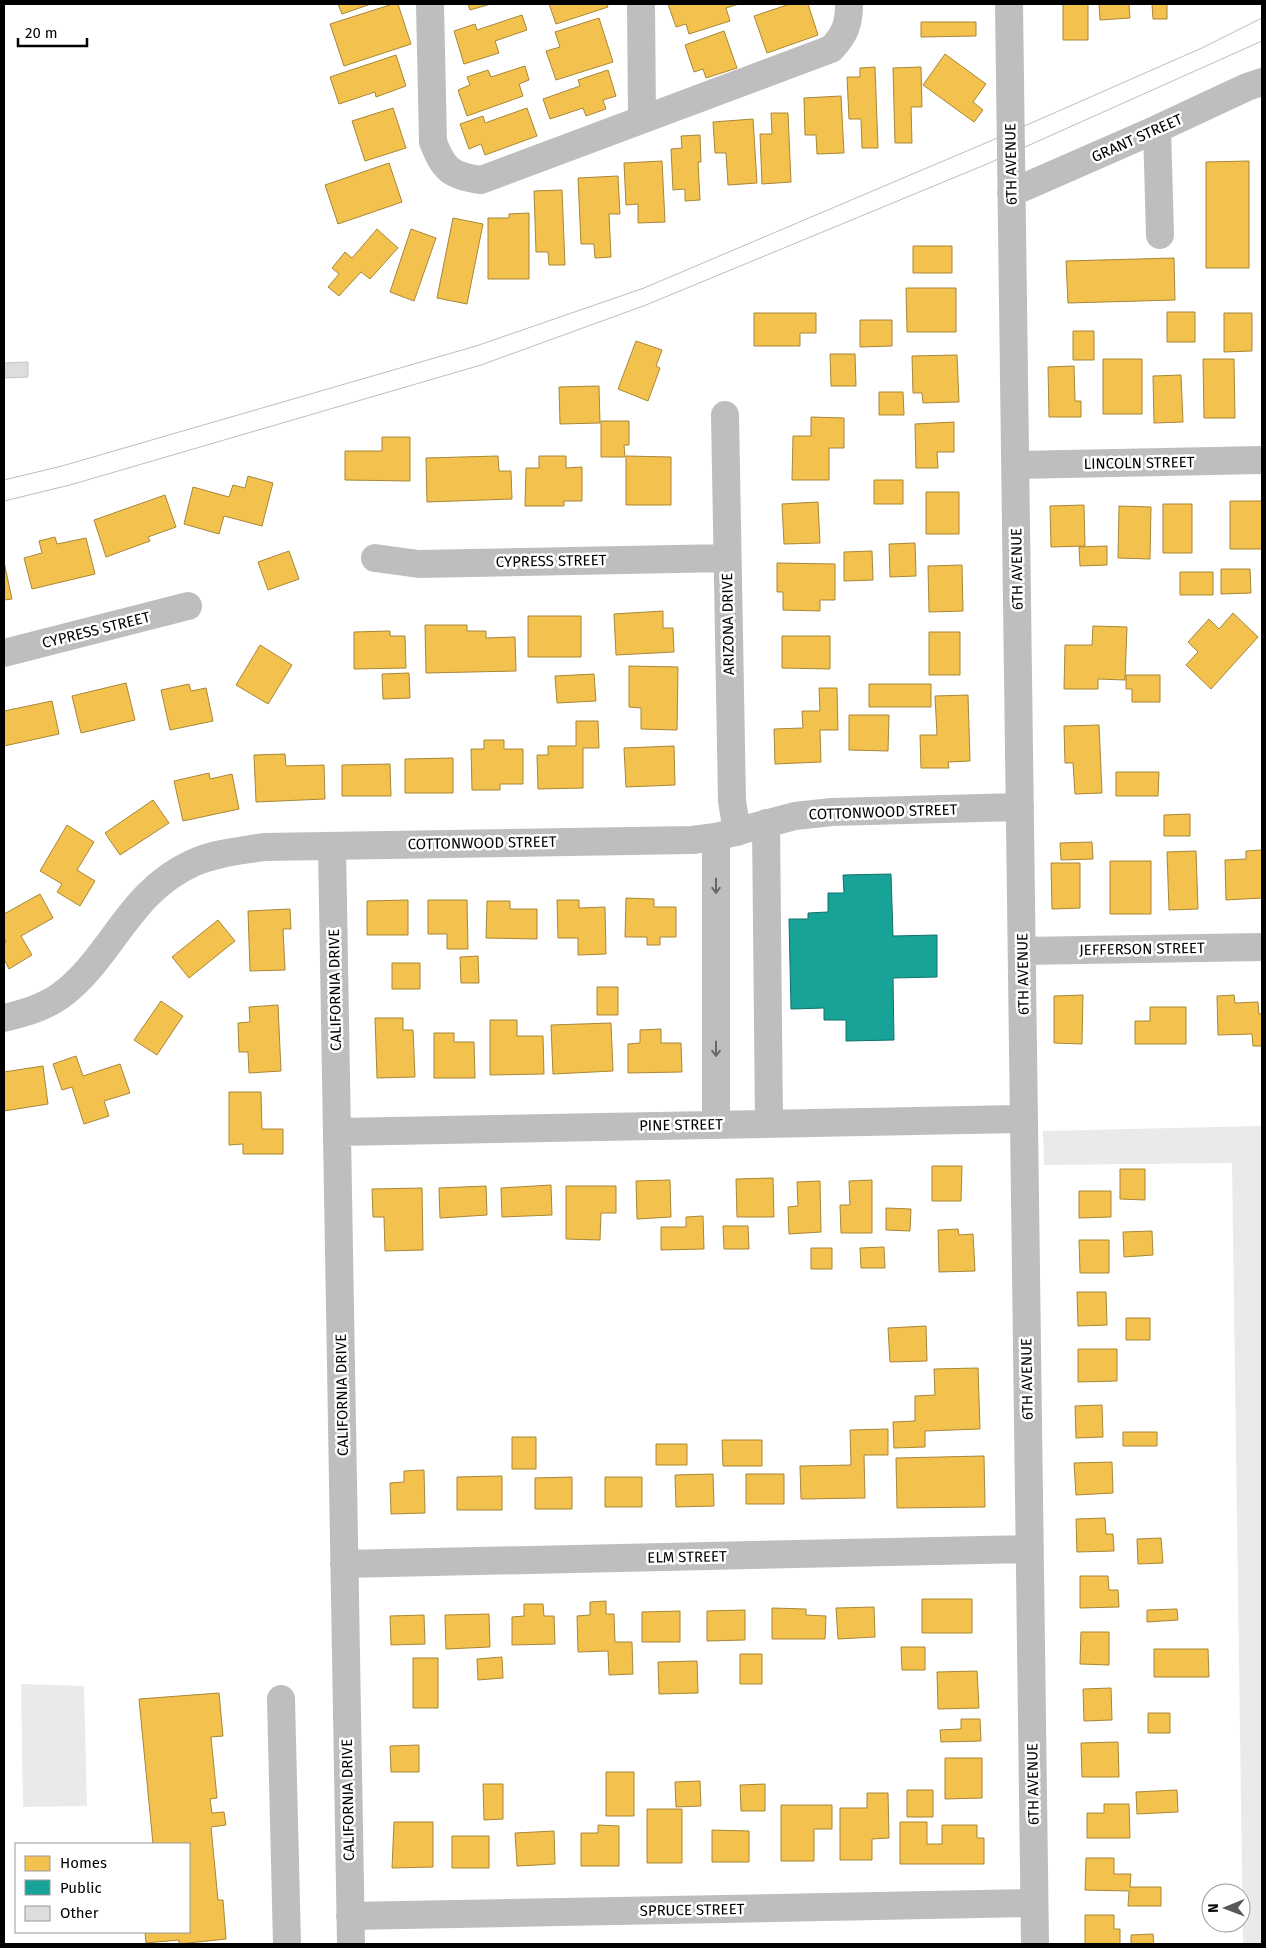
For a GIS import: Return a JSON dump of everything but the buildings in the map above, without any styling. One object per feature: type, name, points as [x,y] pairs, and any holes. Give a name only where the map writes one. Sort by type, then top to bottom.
[{"type":"street","points":[[430,4],[433,142],[447,170],[460,177],[481,180],[831,49],[845,34],[849,21],[849,4]]},
{"type":"street","points":[[640,4],[642,119]]},
{"type":"street","name":"6TH AVENUE","points":[[1010,4],[1035,1944]]},
{"type":"street","name":"GRANT STREET","points":[[1011,193],[1262,82]]},
{"type":"street","points":[[1157,129],[1160,235]]},
{"type":"street","name":"ARIZONA DRIVE","points":[[716,1125],[726,835],[732,800],[725,415]]},
{"type":"street","name":"LINCOLN STREET","points":[[1016,465],[1262,460]]},
{"type":"street","name":"CYPRESS STREET","points":[[375,558],[419,564],[727,558]]},
{"type":"street","name":"CYPRESS STREET","points":[[4,653],[188,606]]},
{"type":"street","name":"COTTONWOOD STREET","points":[[4,1018],[31,1012],[60,996],[84,974],[132,909],[156,887],[193,863],[228,852],[264,847],[726,835],[795,816],[832,812],[1020,807]]},
{"type":"street","points":[[766,823],[769,1124]]},
{"type":"street","name":"CALIFORNIA DRIVE","points":[[332,846],[351,1944]]},
{"type":"street","name":"JEFFERSON STREET","points":[[1022,952],[1262,947]]},
{"type":"street","name":"PINE STREET","points":[[338,1132],[1024,1119]]},
{"type":"street","name":"ELM STREET","points":[[344,1564],[1030,1549]]},
{"type":"street","points":[[281,1699],[287,1944]]},
{"type":"street","name":"SPRUCE STREET","points":[[350,1916],[1034,1903]]},
{"type":"shaded area","points":[[1262,1126],[1262,1944],[1243,1944],[1243,1933],[1251,1933],[1251,1883],[1242,1883],[1232,1163],[1044,1165],[1043,1131]]},
{"type":"shaded area","points":[[21,1684],[84,1686],[87,1806],[23,1807]]},
{"type":"tram line","points":[[4,480],[62,466],[476,346],[644,288],[988,142],[1202,48],[1262,18]]},
{"type":"tram line","points":[[4,501],[70,485],[481,365],[646,305],[987,164],[1262,41]]}]
